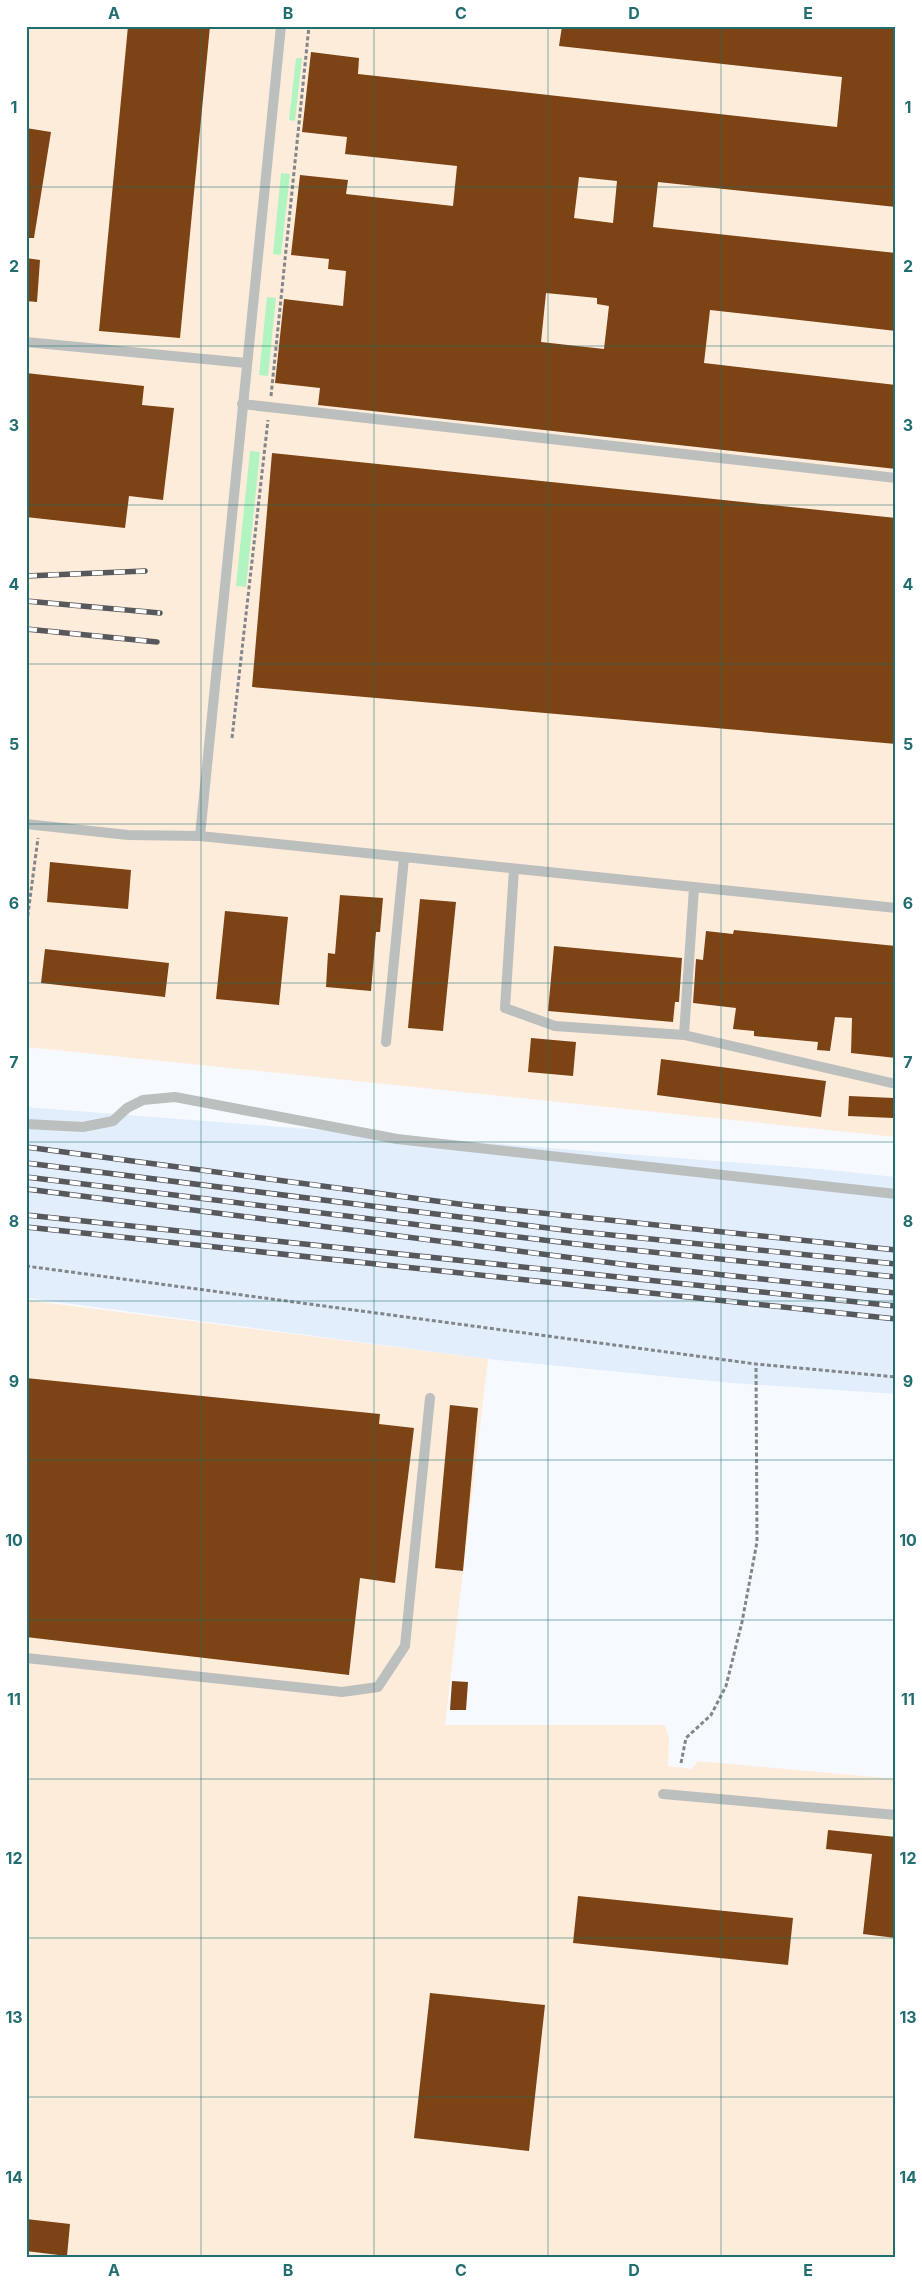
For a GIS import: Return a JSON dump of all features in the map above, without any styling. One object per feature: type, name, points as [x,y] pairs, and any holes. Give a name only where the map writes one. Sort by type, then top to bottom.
[{"type":"lane","points":[[200,836],[281,26]]},
{"type":"lane","points":[[26,342],[246,362]]},
{"type":"lane","points":[[242,404],[896,478]]},
{"type":"lane","points":[[26,824],[128,835],[200,836],[896,908]]},
{"type":"lane","points":[[386,1042],[404,858]]},
{"type":"lane","points":[[514,868],[505,1008],[555,1026],[684,1035],[896,1084]]},
{"type":"lane","points":[[684,1035],[694,888]]},
{"type":"lane","points":[[26,1124],[83,1127],[113,1121],[127,1108],[143,1100],[175,1096],[397,1139],[896,1194]]},
{"type":"lane","points":[[26,1658],[342,1692],[378,1687],[405,1646],[430,1398]]},
{"type":"lane","points":[[663,1794],[896,1816]]},
{"type":"path","points":[[232,738],[309,26]]},
{"type":"path","points":[[26,929],[39,825]]},
{"type":"path","points":[[26,1266],[756,1364],[896,1377]]},
{"type":"path","points":[[681,1764],[686,1738],[711,1715],[726,1686],[742,1622],[757,1542],[756,1364]]},
{"type":"shaded area","points":[[26,26],[896,26],[896,1137],[26,1047]]},
{"type":"shaded area","points":[[26,1107],[820,1169],[896,1177],[896,1394],[732,1383],[488,1359],[26,1298]]},
{"type":"shaded area","points":[[26,1300],[488,1359],[445,1725],[665,1725],[669,1738],[668,1766],[691,1769],[698,1761],[896,1779],[896,2258],[26,2258]]},
{"type":"green space","points":[[296,58],[302,58],[295,121],[289,120]]},
{"type":"green space","points":[[281,173],[290,174],[281,255],[273,254]]},
{"type":"green space","points":[[267,297],[276,298],[268,376],[259,375]]},
{"type":"green space","points":[[250,451],[260,452],[246,587],[236,586]]},
{"type":"building","points":[[128,26],[210,26],[180,338],[99,331]]},
{"type":"building","points":[[562,26],[896,26],[896,207],[658,182],[653,227],[896,253],[896,331],[710,310],[704,363],[896,385],[896,469],[318,405],[320,388],[275,383],[284,299],[343,306],[346,271],[328,269],[329,259],[291,255],[300,175],[348,180],[346,194],[453,206],[457,166],[345,154],[347,137],[302,132],[311,52],[359,58],[358,74],[837,127],[842,77],[559,46]],"holes":[[[579,177],[617,181],[613,223],[574,218]],[[546,293],[597,298],[597,304],[609,306],[604,349],[541,342]]]},
{"type":"building","points":[[26,128],[51,132],[34,238],[26,238]]},
{"type":"building","points":[[26,258],[40,260],[37,302],[26,301]]},
{"type":"building","points":[[26,373],[144,386],[142,405],[174,408],[163,500],[129,496],[125,528],[26,517]]},
{"type":"building","points":[[272,453],[896,518],[896,744],[252,687]]},
{"type":"building","points":[[50,862],[131,870],[128,909],[47,902]]},
{"type":"building","points":[[340,895],[383,898],[380,932],[376,932],[371,991],[326,987],[328,953],[335,954]]},
{"type":"building","points":[[420,899],[456,902],[443,1031],[408,1028]]},
{"type":"building","points":[[225,911],[288,917],[279,1005],[216,999]]},
{"type":"building","points":[[734,930],[896,946],[896,1058],[851,1053],[852,1018],[835,1017],[830,1051],[817,1050],[818,1042],[754,1036],[754,1031],[733,1029],[736,1008],[693,1003],[696,959],[703,960],[706,931],[733,934]]},
{"type":"building","points":[[554,946],[682,958],[679,1002],[675,1002],[673,1022],[548,1011]]},
{"type":"building","points":[[45,949],[169,963],[165,997],[41,983]]},
{"type":"building","points":[[531,1038],[576,1042],[573,1076],[528,1072]]},
{"type":"building","points":[[661,1059],[826,1081],[821,1117],[657,1095]]},
{"type":"building","points":[[849,1096],[894,1098],[893,1118],[848,1116]]},
{"type":"building","points":[[26,1378],[380,1414],[379,1424],[414,1428],[395,1583],[360,1578],[349,1675],[26,1637]]},
{"type":"building","points":[[450,1405],[478,1408],[463,1571],[435,1568]]},
{"type":"building","points":[[452,1681],[468,1682],[466,1710],[450,1710]]},
{"type":"building","points":[[828,1830],[896,1837],[896,1938],[863,1934],[872,1854],[826,1849]]},
{"type":"building","points":[[578,1896],[793,1918],[788,1965],[573,1943]]},
{"type":"building","points":[[430,1993],[545,2005],[529,2151],[414,2138]]},
{"type":"building","points":[[26,2219],[70,2224],[67,2256],[26,2251]]},
{"type":"railway","points":[[26,576],[145,571]]},
{"type":"railway","points":[[26,601],[160,613]]},
{"type":"railway","points":[[26,629],[157,642]]},
{"type":"railway","points":[[26,1147],[474,1206],[896,1250]]},
{"type":"railway","points":[[26,1163],[572,1231],[896,1264]]},
{"type":"railway","points":[[26,1177],[593,1246],[896,1277]]},
{"type":"railway","points":[[26,1189],[629,1265],[896,1293]]},
{"type":"railway","points":[[26,1215],[896,1306]]},
{"type":"railway","points":[[26,1227],[896,1319]]}]
